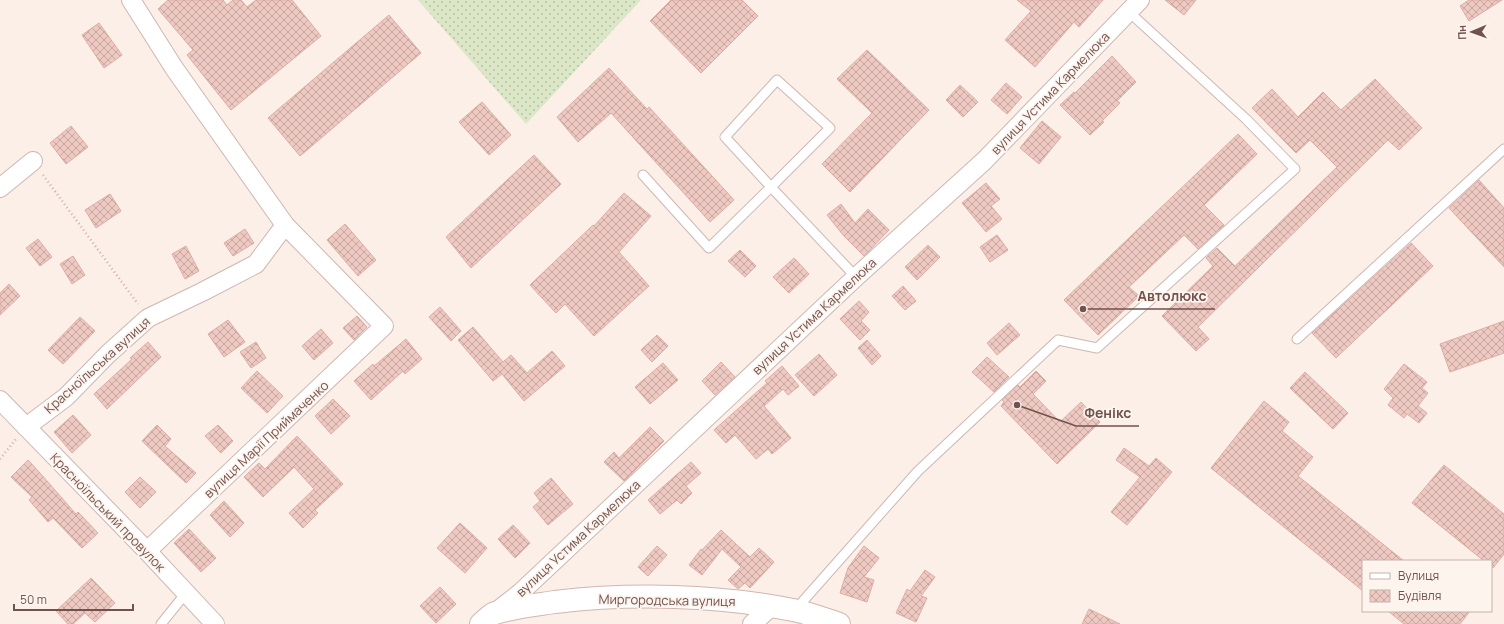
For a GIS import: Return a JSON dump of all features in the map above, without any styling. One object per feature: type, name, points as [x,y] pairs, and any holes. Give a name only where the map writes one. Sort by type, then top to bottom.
[{"type":"main road","name":"Миргородська вулиця","points":[[487,619],[532,605],[582,599],[638,597],[740,601],[795,610],[839,624]]},
{"type":"street","points":[[131,0],[174,68],[286,225]]},
{"type":"street","name":"вулиця Устима Кармелюка","points":[[487,619],[520,593],[856,277],[984,161],[1134,6]]},
{"type":"street","points":[[0,188],[33,161]]},
{"type":"street","name":"Красноїльська вулиця","points":[[26,427],[66,397],[108,354],[148,318],[256,264],[286,225]]},
{"type":"street","name":"вулиця Марії Приймаченко","points":[[147,551],[384,326],[286,225]]},
{"type":"street","name":"Красноїльський провулок","points":[[0,400],[147,551],[215,624]]},
{"type":"street","points":[[752,624],[772,606]]},
{"type":"lane","points":[[795,610],[918,471],[1058,340],[1097,348],[1295,169],[1134,6]]},
{"type":"lane","points":[[643,175],[709,248],[771,187],[830,128],[777,80],[725,137],[771,187],[856,277]]},
{"type":"lane","points":[[1297,339],[1504,149]]},
{"type":"lane","points":[[161,624],[186,593]]},
{"type":"path","points":[[33,161],[148,318]]},
{"type":"path","points":[[0,459],[26,427]]},
{"type":"green space","points":[[418,0],[641,0],[526,124]]},
{"type":"building","points":[[168,0],[223,0],[227,5],[233,0],[241,0],[247,7],[256,0],[292,0],[321,36],[231,110],[187,55],[193,50],[158,9]]},
{"type":"building","points":[[671,0],[742,0],[758,16],[701,73],[650,21]]},
{"type":"building","points":[[1017,0],[1103,0],[1079,27],[1074,22],[1035,67],[1005,40],[1031,11]]},
{"type":"building","points":[[1165,0],[1196,0],[1184,15]]},
{"type":"building","points":[[1469,0],[1502,0],[1469,21],[1460,6]]},
{"type":"building","points":[[389,15],[421,53],[300,156],[268,118]]},
{"type":"building","points":[[99,23],[122,55],[104,68],[82,35]]},
{"type":"building","points":[[867,50],[929,110],[850,192],[822,164],[872,113],[837,79]]},
{"type":"building","points":[[1112,56],[1136,82],[1117,101],[1120,103],[1102,121],[1104,122],[1090,135],[1060,105],[1074,92],[1075,93]]},
{"type":"building","points":[[609,68],[647,109],[649,107],[734,200],[710,222],[611,113],[578,142],[557,117]]},
{"type":"building","points":[[1375,79],[1422,128],[1399,150],[1388,140],[1198,327],[1209,339],[1196,351],[1162,316],[1213,266],[1206,258],[1217,248],[1235,266],[1337,167],[1310,140],[1296,153],[1252,108],[1272,89],[1298,117],[1323,92],[1341,110]]},
{"type":"building","points":[[1006,83],[1022,97],[1007,114],[991,100]]},
{"type":"building","points":[[960,85],[978,102],[963,117],[946,100]]},
{"type":"building","points":[[482,102],[511,135],[489,155],[459,122]]},
{"type":"building","points":[[1042,121],[1061,137],[1039,164],[1020,148]]},
{"type":"building","points":[[71,126],[88,147],[66,164],[50,143]]},
{"type":"building","points":[[1238,134],[1257,154],[1204,205],[1224,225],[1198,249],[1184,235],[1129,287],[1139,296],[1098,335],[1064,300]]},
{"type":"building","points":[[534,155],[561,184],[471,268],[446,237]]},
{"type":"building","points":[[1479,180],[1504,208],[1504,267],[1449,208]]},
{"type":"building","points":[[986,183],[1000,199],[991,206],[1002,219],[986,232],[962,203]]},
{"type":"building","points":[[624,193],[651,216],[619,252],[649,286],[594,336],[565,304],[556,313],[530,285],[593,225],[594,226]]},
{"type":"building","points":[[110,194],[121,211],[96,228],[85,210]]},
{"type":"building","points":[[841,204],[855,223],[868,209],[889,230],[864,256],[843,235],[827,215]]},
{"type":"building","points":[[345,224],[376,260],[358,276],[327,240]]},
{"type":"building","points":[[245,229],[254,243],[233,256],[224,243]]},
{"type":"building","points":[[997,235],[1008,250],[990,262],[980,247]]},
{"type":"building","points":[[38,239],[52,257],[40,266],[26,248]]},
{"type":"building","points":[[1411,243],[1433,266],[1336,358],[1312,333]]},
{"type":"building","points":[[928,245],[940,257],[917,280],[905,267]]},
{"type":"building","points":[[186,246],[199,271],[185,279],[172,254]]},
{"type":"building","points":[[740,250],[756,266],[745,277],[728,261]]},
{"type":"building","points":[[73,256],[85,275],[72,284],[60,264]]},
{"type":"building","points":[[794,258],[809,274],[789,293],[773,277]]},
{"type":"building","points":[[9,284],[20,296],[0,315],[0,293]]},
{"type":"building","points":[[903,286],[916,301],[905,310],[892,296]]},
{"type":"building","points":[[859,301],[869,312],[861,321],[870,330],[860,340],[840,319]]},
{"type":"building","points":[[440,307],[461,331],[451,341],[429,317]]},
{"type":"building","points":[[357,316],[367,327],[354,340],[343,328]]},
{"type":"building","points":[[80,317],[95,331],[63,364],[48,350]]},
{"type":"building","points":[[228,320],[245,342],[224,357],[208,334]]},
{"type":"building","points":[[1504,321],[1504,353],[1450,372],[1440,344]]},
{"type":"building","points":[[1009,323],[1020,335],[997,355],[987,343]]},
{"type":"building","points":[[473,327],[503,362],[511,355],[527,373],[552,351],[565,366],[524,401],[502,374],[493,381],[458,340]]},
{"type":"building","points":[[321,329],[333,343],[314,360],[302,346]]},
{"type":"building","points":[[657,335],[668,346],[652,362],[641,350]]},
{"type":"building","points":[[406,339],[422,359],[405,374],[403,371],[371,400],[354,381],[373,364],[374,366]]},
{"type":"building","points":[[867,340],[881,356],[872,365],[858,348]]},
{"type":"building","points":[[148,342],[161,357],[107,409],[94,394]]},
{"type":"building","points":[[256,342],[266,358],[251,368],[240,352]]},
{"type":"building","points":[[819,354],[837,375],[814,396],[795,375]]},
{"type":"building","points":[[987,357],[1009,377],[994,392],[972,372]]},
{"type":"building","points":[[721,362],[735,377],[715,395],[702,381]]},
{"type":"building","points":[[663,363],[678,380],[650,404],[635,387]]},
{"type":"building","points":[[1404,364],[1427,382],[1422,388],[1428,393],[1418,406],[1427,413],[1419,423],[1407,414],[1404,418],[1388,405],[1393,398],[1384,389]]},
{"type":"building","points":[[782,366],[799,386],[788,395],[783,389],[764,406],[791,438],[772,454],[768,449],[756,459],[735,435],[726,443],[714,430],[767,383],[765,381]]},
{"type":"building","points":[[257,371],[283,396],[267,413],[241,388]]},
{"type":"building","points":[[1036,371],[1046,381],[1033,394],[1060,422],[1081,402],[1100,422],[1057,464],[1001,406],[1004,402],[1002,400],[1018,385],[1020,387]]},
{"type":"building","points":[[1305,372],[1348,413],[1333,429],[1290,388]]},
{"type":"building","points":[[333,399],[350,416],[331,434],[315,416]]},
{"type":"building","points":[[1264,401],[1289,422],[1282,431],[1313,457],[1298,476],[1403,560],[1362,560],[1362,590],[1211,468]]},
{"type":"building","points":[[73,415],[91,435],[72,453],[54,432]]},
{"type":"building","points":[[157,425],[171,439],[165,446],[196,473],[186,483],[142,441]]},
{"type":"building","points":[[218,425],[233,441],[221,453],[205,436]]},
{"type":"building","points":[[650,427],[664,441],[624,481],[604,462],[614,452],[619,458]]},
{"type":"building","points":[[297,436],[343,484],[315,510],[318,513],[303,528],[289,513],[314,489],[294,467],[263,497],[244,477],[259,463],[265,469]]},
{"type":"building","points":[[1124,448],[1149,466],[1156,458],[1172,472],[1127,525],[1111,512],[1140,477],[1116,460]]},
{"type":"building","points":[[28,460],[76,514],[78,512],[98,533],[82,548],[53,518],[48,522],[29,500],[32,497],[11,477]]},
{"type":"building","points":[[691,462],[701,473],[686,486],[692,493],[681,504],[677,500],[660,514],[648,500]]},
{"type":"building","points":[[1444,465],[1504,514],[1504,554],[1492,568],[1492,560],[1483,560],[1412,503]]},
{"type":"building","points":[[140,477],[156,492],[140,508],[125,492]]},
{"type":"building","points":[[551,478],[573,504],[548,525],[533,507],[540,501],[534,493]]},
{"type":"building","points":[[224,501],[244,523],[230,537],[210,515]]},
{"type":"building","points":[[460,523],[487,548],[465,573],[437,548]]},
{"type":"building","points":[[513,525],[530,543],[515,558],[498,539]]},
{"type":"building","points":[[189,529],[216,558],[201,572],[174,543]]},
{"type":"building","points":[[721,530],[750,557],[759,548],[774,562],[750,588],[745,583],[738,589],[728,580],[741,567],[722,549],[702,575],[689,565],[701,549],[702,550]]},
{"type":"building","points":[[657,546],[667,555],[648,576],[638,567]]},
{"type":"building","points":[[864,546],[879,558],[864,577],[874,580],[867,602],[840,593],[848,568]]},
{"type":"building","points":[[925,570],[935,577],[921,596],[927,598],[916,622],[896,613],[907,589],[910,591]]},
{"type":"building","points":[[91,578],[115,603],[95,622],[85,613],[73,624],[68,624],[56,611]]},
{"type":"building","points":[[440,587],[456,604],[436,623],[420,606]]},
{"type":"building","points":[[1089,609],[1120,624],[1082,624]]},
{"type":"building","points":[[1389,612],[1469,612],[1460,624],[1404,624]]},
{"type":"place","name":"Автолюкс","points":[[1083,309]]},
{"type":"place","name":"Фенікс","points":[[1017,405]]}]
